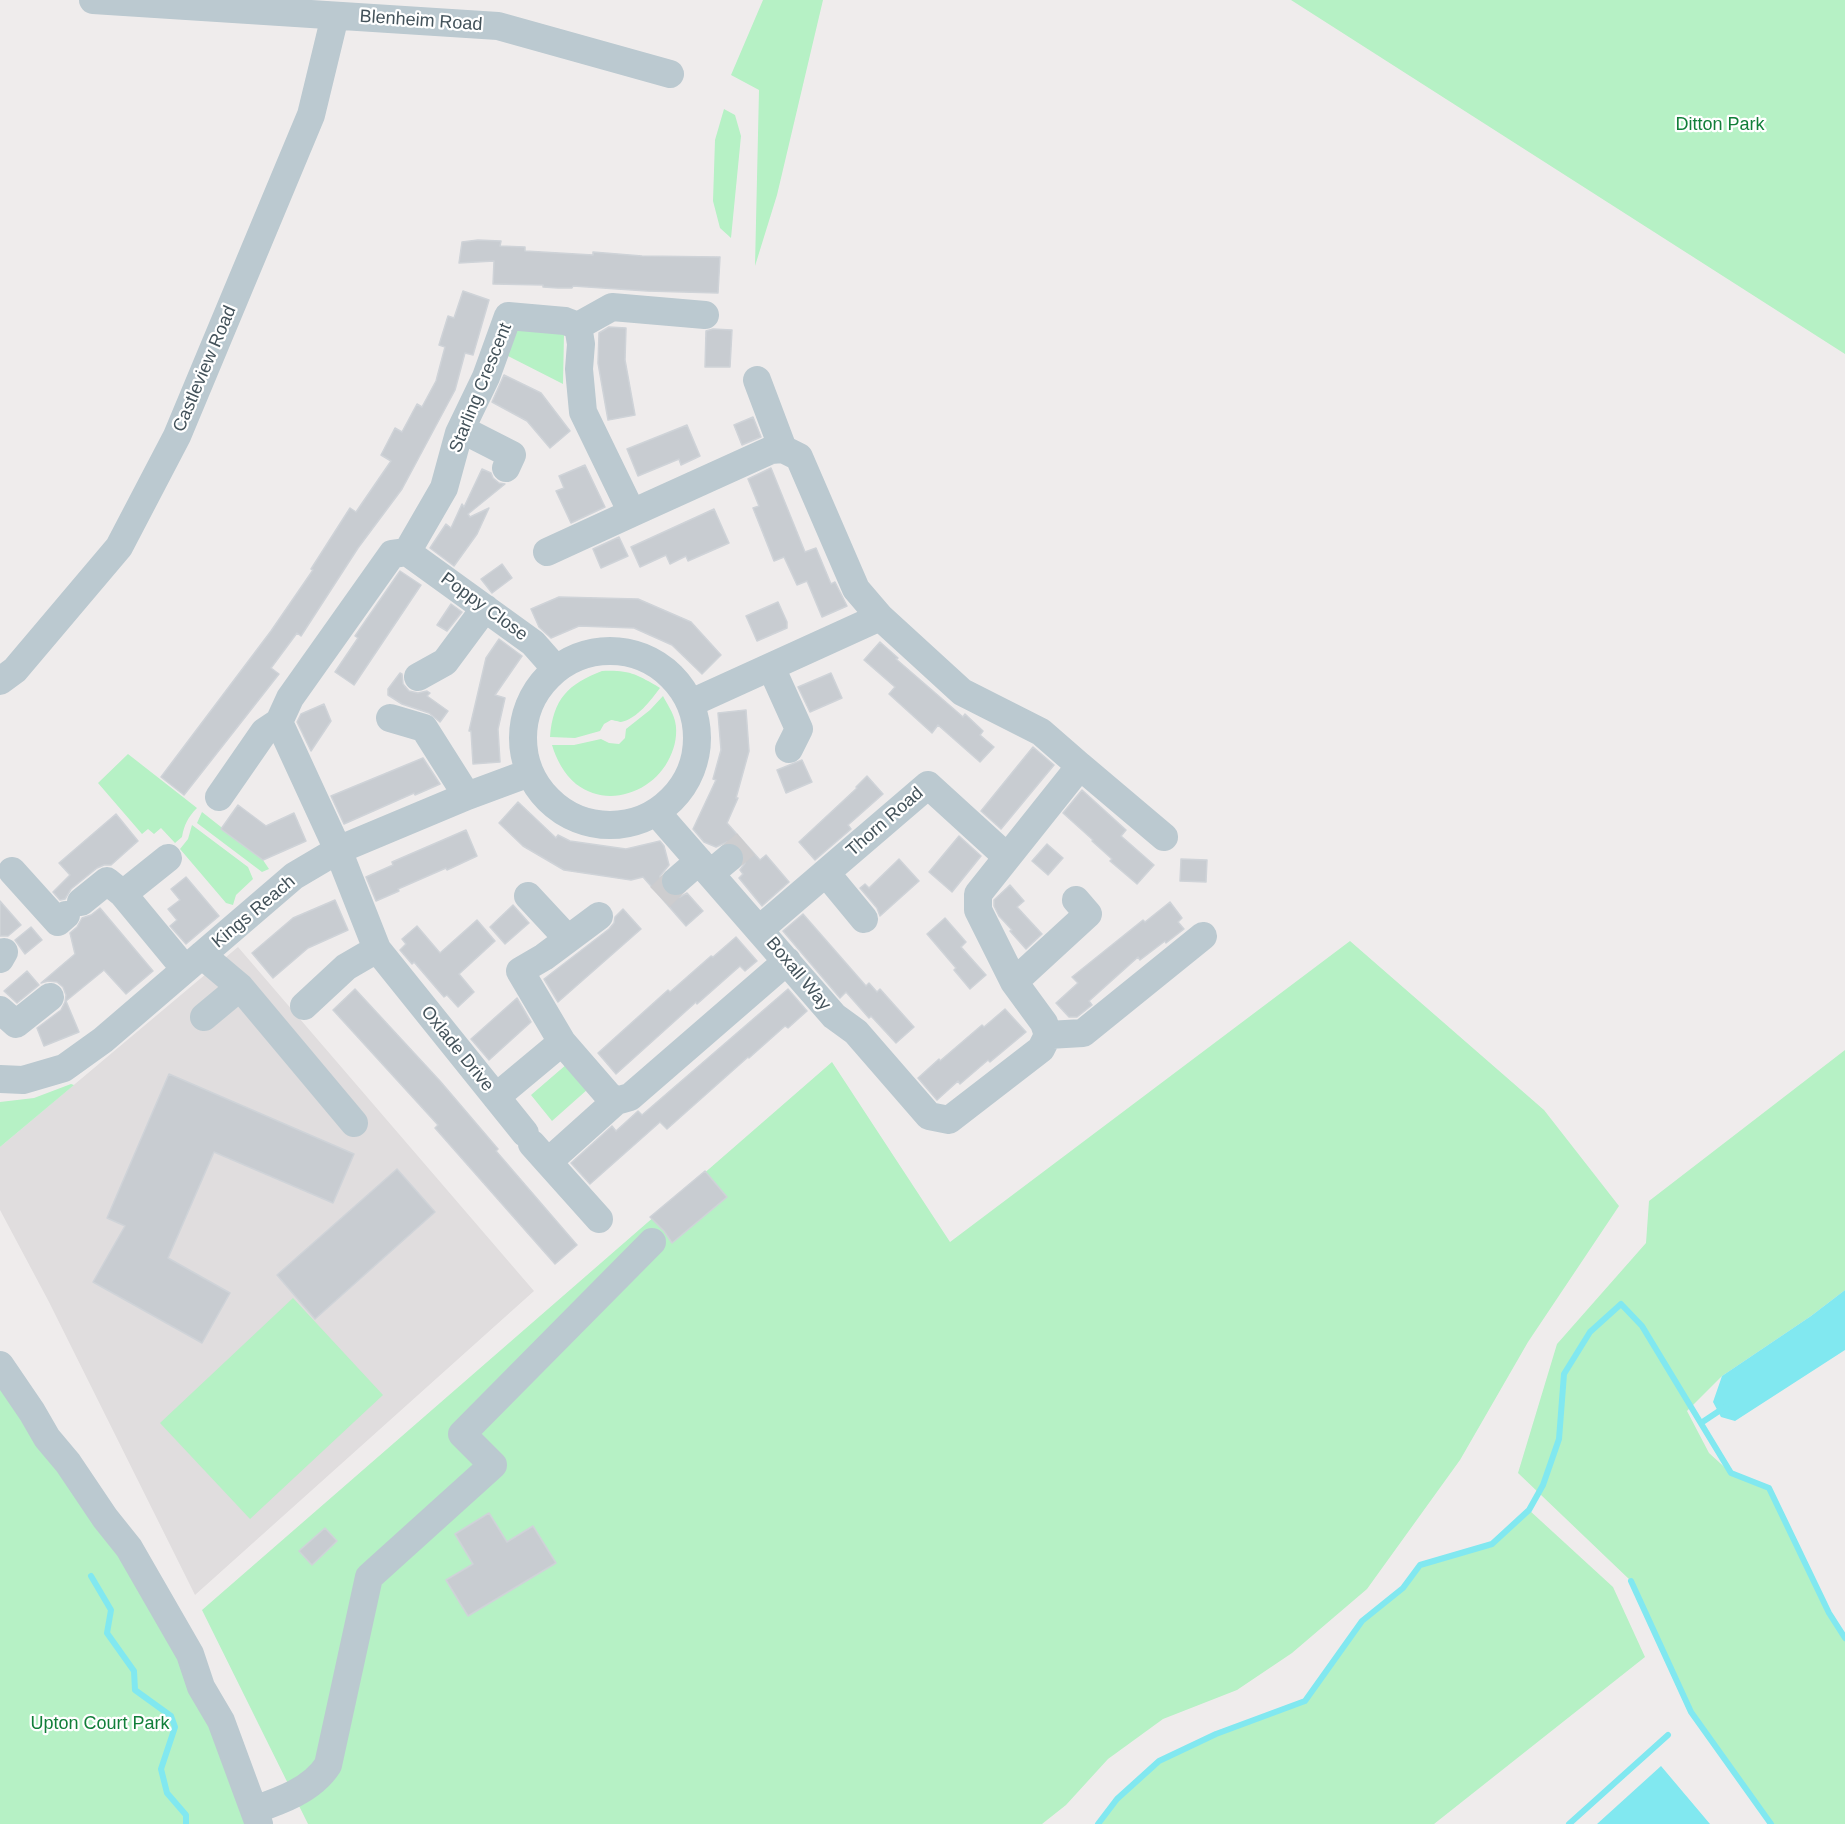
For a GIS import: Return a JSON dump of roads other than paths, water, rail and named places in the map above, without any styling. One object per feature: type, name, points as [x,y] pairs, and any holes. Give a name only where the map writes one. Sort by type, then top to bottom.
[{"type":"street","name":"Blenheim Road","points":[[93,0],[164,2],[498,26],[670,74]]},
{"type":"street","name":"Castleview Road","points":[[0,681],[15,670],[119,547],[177,436],[311,115],[335,16]]},
{"type":"street","points":[[632,513],[583,412],[579,369],[581,344],[578,326],[612,307],[705,315]]},
{"type":"street","name":"Starling Crescent","points":[[407,552],[444,488],[461,429],[486,377],[508,316],[565,321],[578,326]]},
{"type":"street","points":[[757,380],[783,449]]},
{"type":"street","points":[[461,429],[512,455],[506,468]]},
{"type":"street","points":[[547,552],[771,450],[783,449],[799,457],[856,589],[880,617],[962,692],[1041,732],[1164,837]]},
{"type":"street","points":[[219,797],[264,732],[279,722],[290,698],[392,554],[407,552]]},
{"type":"street","name":"Poppy Close","points":[[407,552],[532,643],[556,669]]},
{"type":"street","points":[[418,677],[445,662],[485,608]]},
{"type":"street","points":[[691,703],[880,617]]},
{"type":"street","points":[[604,650],[630,652],[654,662],[675,678],[691,703],[698,727],[697,752],[690,776],[676,796],[657,813],[629,824],[599,826],[570,817],[546,798],[529,773],[524,754],[522,731],[528,707],[539,686],[556,669],[578,656],[604,650]]},
{"type":"street","points":[[771,667],[799,729],[789,749]]},
{"type":"street","points":[[390,717],[424,728],[467,796]]},
{"type":"street","name":"Oxlade Drive","points":[[279,722],[338,850],[377,949],[496,1097],[562,1042]]},
{"type":"street","points":[[1080,766],[978,894],[978,910],[1014,982],[1044,1023],[1048,1035],[1083,1032],[1203,936]]},
{"type":"street","name":"Kings Reach","points":[[0,1079],[22,1080],[64,1068],[103,1041],[294,876],[338,850],[467,796],[529,773]]},
{"type":"street","name":"Thorn Road","points":[[760,929],[927,784],[1007,857]]},
{"type":"street","name":"Boxall Way","points":[[657,813],[713,864],[787,962],[834,1016],[856,1032],[929,1116],[949,1120],[1041,1048],[1048,1035]]},
{"type":"street","points":[[123,894],[168,858]]},
{"type":"street","points":[[676,881],[713,864]]},
{"type":"street","points":[[12,871],[58,922],[107,881],[194,962],[240,987],[354,1123]]},
{"type":"street","points":[[826,873],[864,919]]},
{"type":"street","points":[[528,896],[568,939]]},
{"type":"street","points":[[1014,982],[1088,914],[1076,900]]},
{"type":"street","points":[[598,916],[544,957],[520,971],[562,1042],[608,1095],[616,1101]]},
{"type":"street","points":[[304,1006],[346,967],[377,949]]},
{"type":"street","points":[[535,1146],[616,1101],[630,1097],[787,962]]},
{"type":"street","points":[[204,1017],[240,987]]},
{"type":"street","points":[[0,1010],[16,1024],[50,998]]},
{"type":"street","points":[[496,1097],[535,1146],[599,1219]]},
{"type":"street","points":[[0,1365],[47,1438],[68,1463],[105,1518],[129,1548],[190,1654],[201,1687],[221,1721],[256,1817],[279,1801],[310,1785],[328,1766],[369,1577],[493,1465],[462,1434],[651,1242]]},
{"type":"water","points":[[1845,1290],[1845,1350],[1735,1421],[1721,1417],[1713,1402],[1722,1376],[1811,1316]]},
{"type":"water","points":[[1661,1766],[1710,1824],[1597,1824]]},
{"type":"waterway","points":[[1098,1824],[1117,1799],[1159,1761],[1216,1734],[1305,1701],[1362,1621],[1403,1588],[1420,1565],[1492,1544],[1529,1510],[1543,1485],[1559,1439],[1564,1374],[1590,1332],[1621,1304],[1642,1326],[1731,1473],[1769,1488],[1829,1613],[1845,1638]]},
{"type":"waterway","points":[[1701,1423],[1725,1407]]},
{"type":"waterway","points":[[91,1576],[111,1610],[107,1633],[134,1671],[135,1690],[171,1716],[175,1727],[161,1769],[167,1793],[186,1815],[186,1824]]},
{"type":"waterway","points":[[1631,1581],[1691,1712],[1771,1824]]},
{"type":"waterway","points":[[1569,1824],[1668,1735]]},
{"type":"tunnel","points":[[729,858],[746,844]]},
{"type":"tunnel","points":[[660,897],[676,881]]},
{"type":"park label","name":"Ditton Park","points":[[1720,125]]},
{"type":"park label","name":"Upton Court Park","points":[[100,1724]]}]
